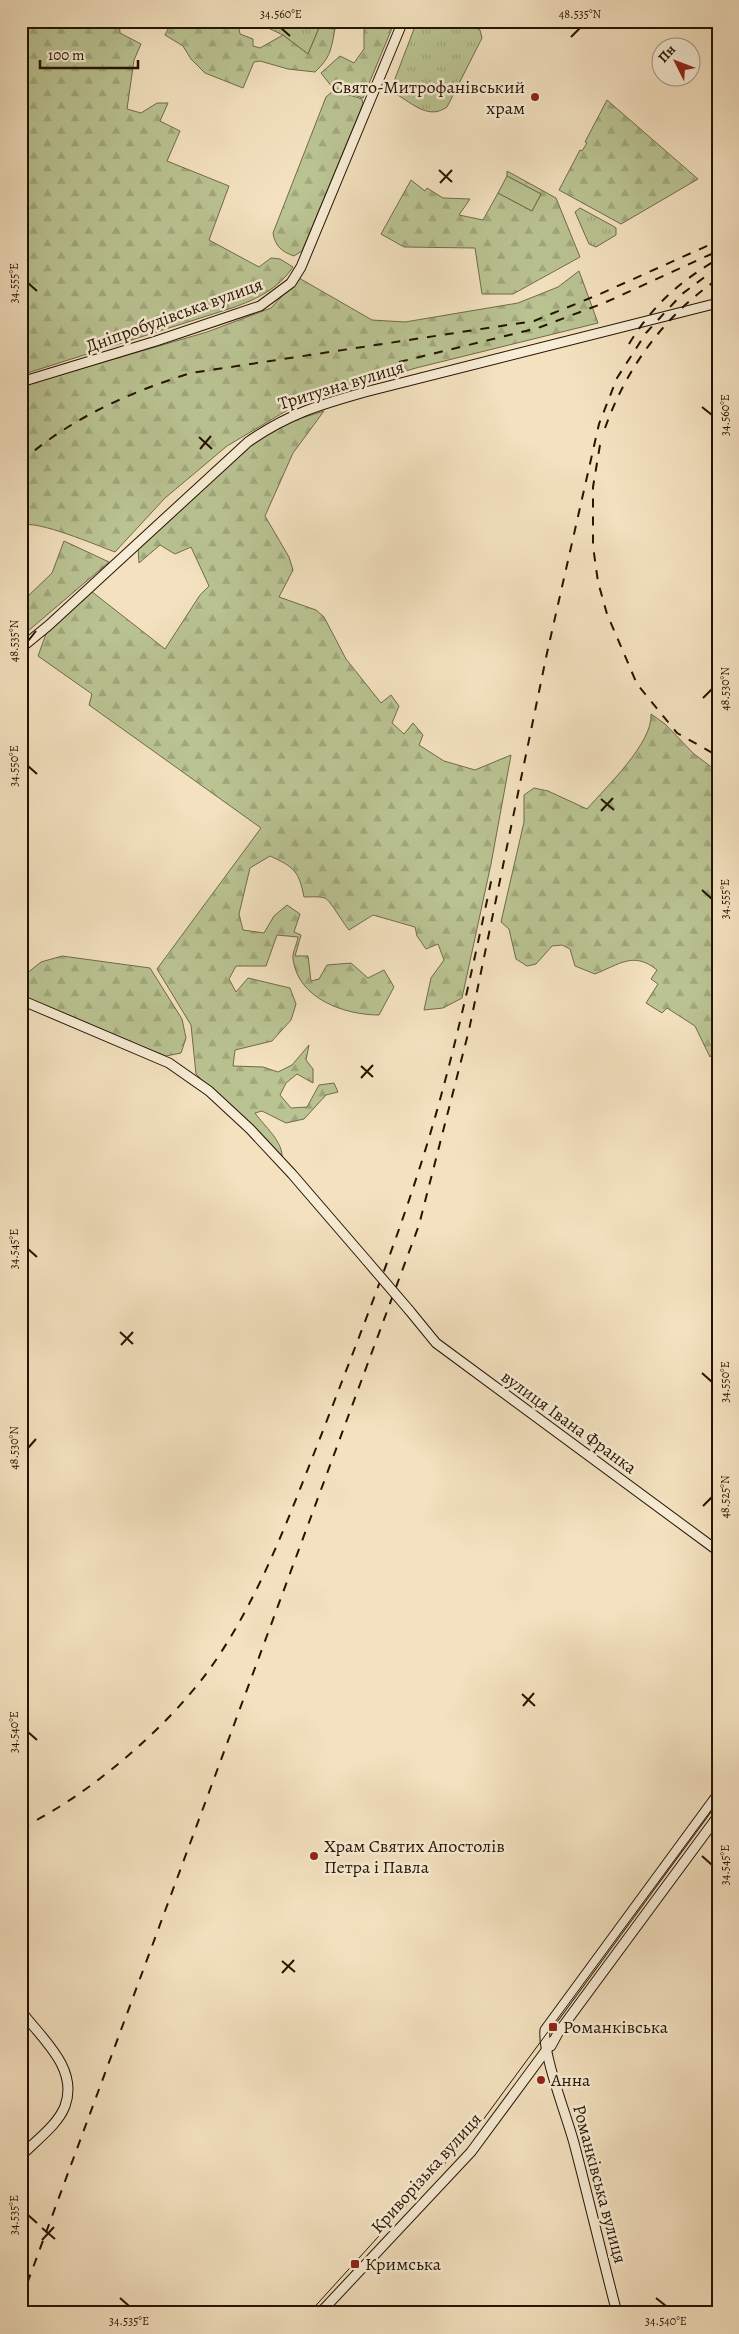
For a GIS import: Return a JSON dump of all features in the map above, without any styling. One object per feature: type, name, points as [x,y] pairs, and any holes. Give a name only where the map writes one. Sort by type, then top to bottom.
[{"type":"street","name":"Дніпробудівська вулиця","points":[[21,382],[156,341],[260,306],[291,284],[301,267],[403,21]]},
{"type":"street","name":"Тритузна вулиця","points":[[21,648],[49,625],[248,442],[275,423],[313,407],[365,392],[718,303]]},
{"type":"street","name":"вулиця Івана Франка","points":[[21,1000],[169,1063],[209,1091],[292,1174],[436,1343],[718,1551]]},
{"type":"street","points":[[551,2063],[545,2034],[548,2024],[718,1794]]},
{"type":"street","name":"Криворізька вулиця","points":[[320,2313],[471,2152],[718,1816]]},
{"type":"street","points":[[21,2011],[61,2062],[68,2093],[65,2107],[53,2123],[21,2156]]},
{"type":"street","points":[[551,2063],[553,2041]]},
{"type":"street","name":"Романківська вулиця","points":[[551,2063],[574,2144],[617,2313]]},
{"type":"green space","points":[[21,21],[119,21],[120,33],[141,44],[134,60],[127,109],[141,113],[157,103],[168,103],[160,121],[180,131],[167,161],[229,186],[209,240],[259,267],[271,258],[280,259],[293,267],[287,275],[274,287],[258,297],[232,308],[21,375]]},
{"type":"green space","points":[[172,21],[230,21],[230,23],[239,28],[240,34],[253,39],[253,46],[260,48],[283,35],[308,54],[319,28],[335,29],[330,52],[315,72],[288,69],[260,61],[254,62],[243,88],[205,73],[191,59],[183,46],[165,35]]},
{"type":"green space","points":[[253,21],[322,21],[308,54],[283,35]]},
{"type":"green space","points":[[369,21],[395,21],[363,98],[332,87],[321,73],[340,56],[354,63],[364,49],[364,30]]},
{"type":"green space","points":[[417,21],[462,21],[480,30],[482,38],[447,107],[440,111],[427,111],[415,106],[396,94],[393,84]]},
{"type":"green space","points":[[334,90],[362,99],[363,104],[302,251],[294,256],[280,248],[275,242],[273,233],[326,97]]},
{"type":"green space","points":[[607,100],[698,179],[621,224],[559,190],[580,150],[582,151],[587,143],[585,142]]},
{"type":"green space","points":[[507,171],[556,198],[580,257],[513,294],[482,294],[475,248],[404,247],[381,234],[411,180],[425,191],[427,188],[443,198],[470,199],[459,215],[483,220],[498,193],[532,211],[541,194],[507,176]]},
{"type":"green space","points":[[507,176],[541,194],[532,211],[498,193]]},
{"type":"green space","points":[[580,208],[616,228],[616,235],[596,247],[589,244],[575,212]]},
{"type":"green space","points":[[579,271],[598,323],[416,368],[301,402],[227,446],[165,498],[115,552],[40,526],[21,525],[21,386],[207,332],[271,308],[299,278],[372,320],[405,322],[518,303],[558,287]]},
{"type":"green space","points":[[324,411],[293,453],[265,516],[289,557],[293,570],[279,597],[316,610],[324,617],[346,659],[381,703],[391,695],[399,706],[392,723],[404,734],[413,723],[423,735],[419,745],[444,761],[475,770],[511,755],[491,864],[462,998],[443,1008],[424,1010],[431,978],[444,960],[438,944],[426,949],[417,936],[415,927],[373,915],[349,930],[325,898],[304,897],[300,881],[294,871],[285,863],[270,856],[250,868],[239,914],[243,930],[264,933],[274,916],[287,905],[300,914],[294,932],[301,935],[295,956],[308,956],[311,981],[319,979],[327,965],[351,963],[368,978],[384,970],[394,987],[379,1015],[352,1012],[325,1002],[304,985],[297,973],[293,957],[298,937],[277,935],[266,966],[236,966],[229,979],[236,992],[248,978],[290,988],[296,1004],[291,1020],[272,1041],[235,1050],[233,1066],[263,1067],[278,1072],[292,1065],[309,1045],[306,1060],[313,1069],[313,1083],[297,1074],[286,1083],[280,1095],[291,1108],[307,1107],[319,1085],[334,1083],[338,1092],[326,1095],[304,1119],[286,1123],[262,1111],[255,1113],[277,1140],[282,1153],[282,1159],[196,1074],[191,1025],[157,969],[261,828],[89,705],[92,694],[38,656],[46,634],[91,591],[165,649],[200,595],[209,586],[191,547],[175,554],[160,545],[139,563],[138,546],[250,445],[279,425]]},
{"type":"green space","points":[[64,541],[109,562],[21,637],[21,600],[25,599],[52,573]]},
{"type":"green space","points":[[651,714],[665,724],[694,754],[718,772],[718,1045],[710,1057],[695,1026],[667,1008],[662,1013],[646,1003],[658,984],[651,979],[657,970],[649,964],[634,960],[627,961],[595,974],[575,966],[570,949],[562,945],[552,946],[536,964],[527,966],[516,959],[509,929],[501,922],[524,822],[524,795],[534,788],[548,791],[587,809],[637,751],[650,726]]},
{"type":"green space","points":[[62,956],[150,968],[182,1019],[186,1038],[181,1053],[166,1056],[21,997],[21,978],[41,962]]},
{"type":"tram line","points":[[309,2313],[477,2128],[718,1801]]},
{"type":"railway","points":[[21,462],[59,433],[101,408],[145,389],[191,373],[534,321],[600,294],[718,241]]},
{"type":"railway","points":[[399,362],[538,328],[604,303],[718,251]]},
{"type":"railway","points":[[629,344],[657,306],[691,276],[718,259]]},
{"type":"railway","points":[[21,2300],[419,1225],[469,1030],[547,653],[599,424],[617,378],[646,333],[682,294],[718,267]]},
{"type":"railway","points":[[605,428],[624,384],[650,344],[681,309],[718,279]]},
{"type":"railway","points":[[600,445],[593,487],[593,546],[598,582],[607,614],[637,684],[677,733],[718,756]]},
{"type":"railway","points":[[21,1828],[47,1814],[98,1780],[124,1760],[170,1716],[191,1693],[228,1642],[260,1583],[287,1522],[324,1428],[385,1267],[419,1170],[450,1061],[492,877]]},
{"type":"place","name":"Свято-Митрофанівський храм","points":[[535,97]]},
{"type":"place","name":"Храм Святих Апостолів Петра і Павла","points":[[314,1856]]},
{"type":"place","name":"Романківська","points":[[553,2027]]},
{"type":"place","name":"Анна","points":[[541,2080]]},
{"type":"place","name":"Кримська","points":[[355,2264]]}]
